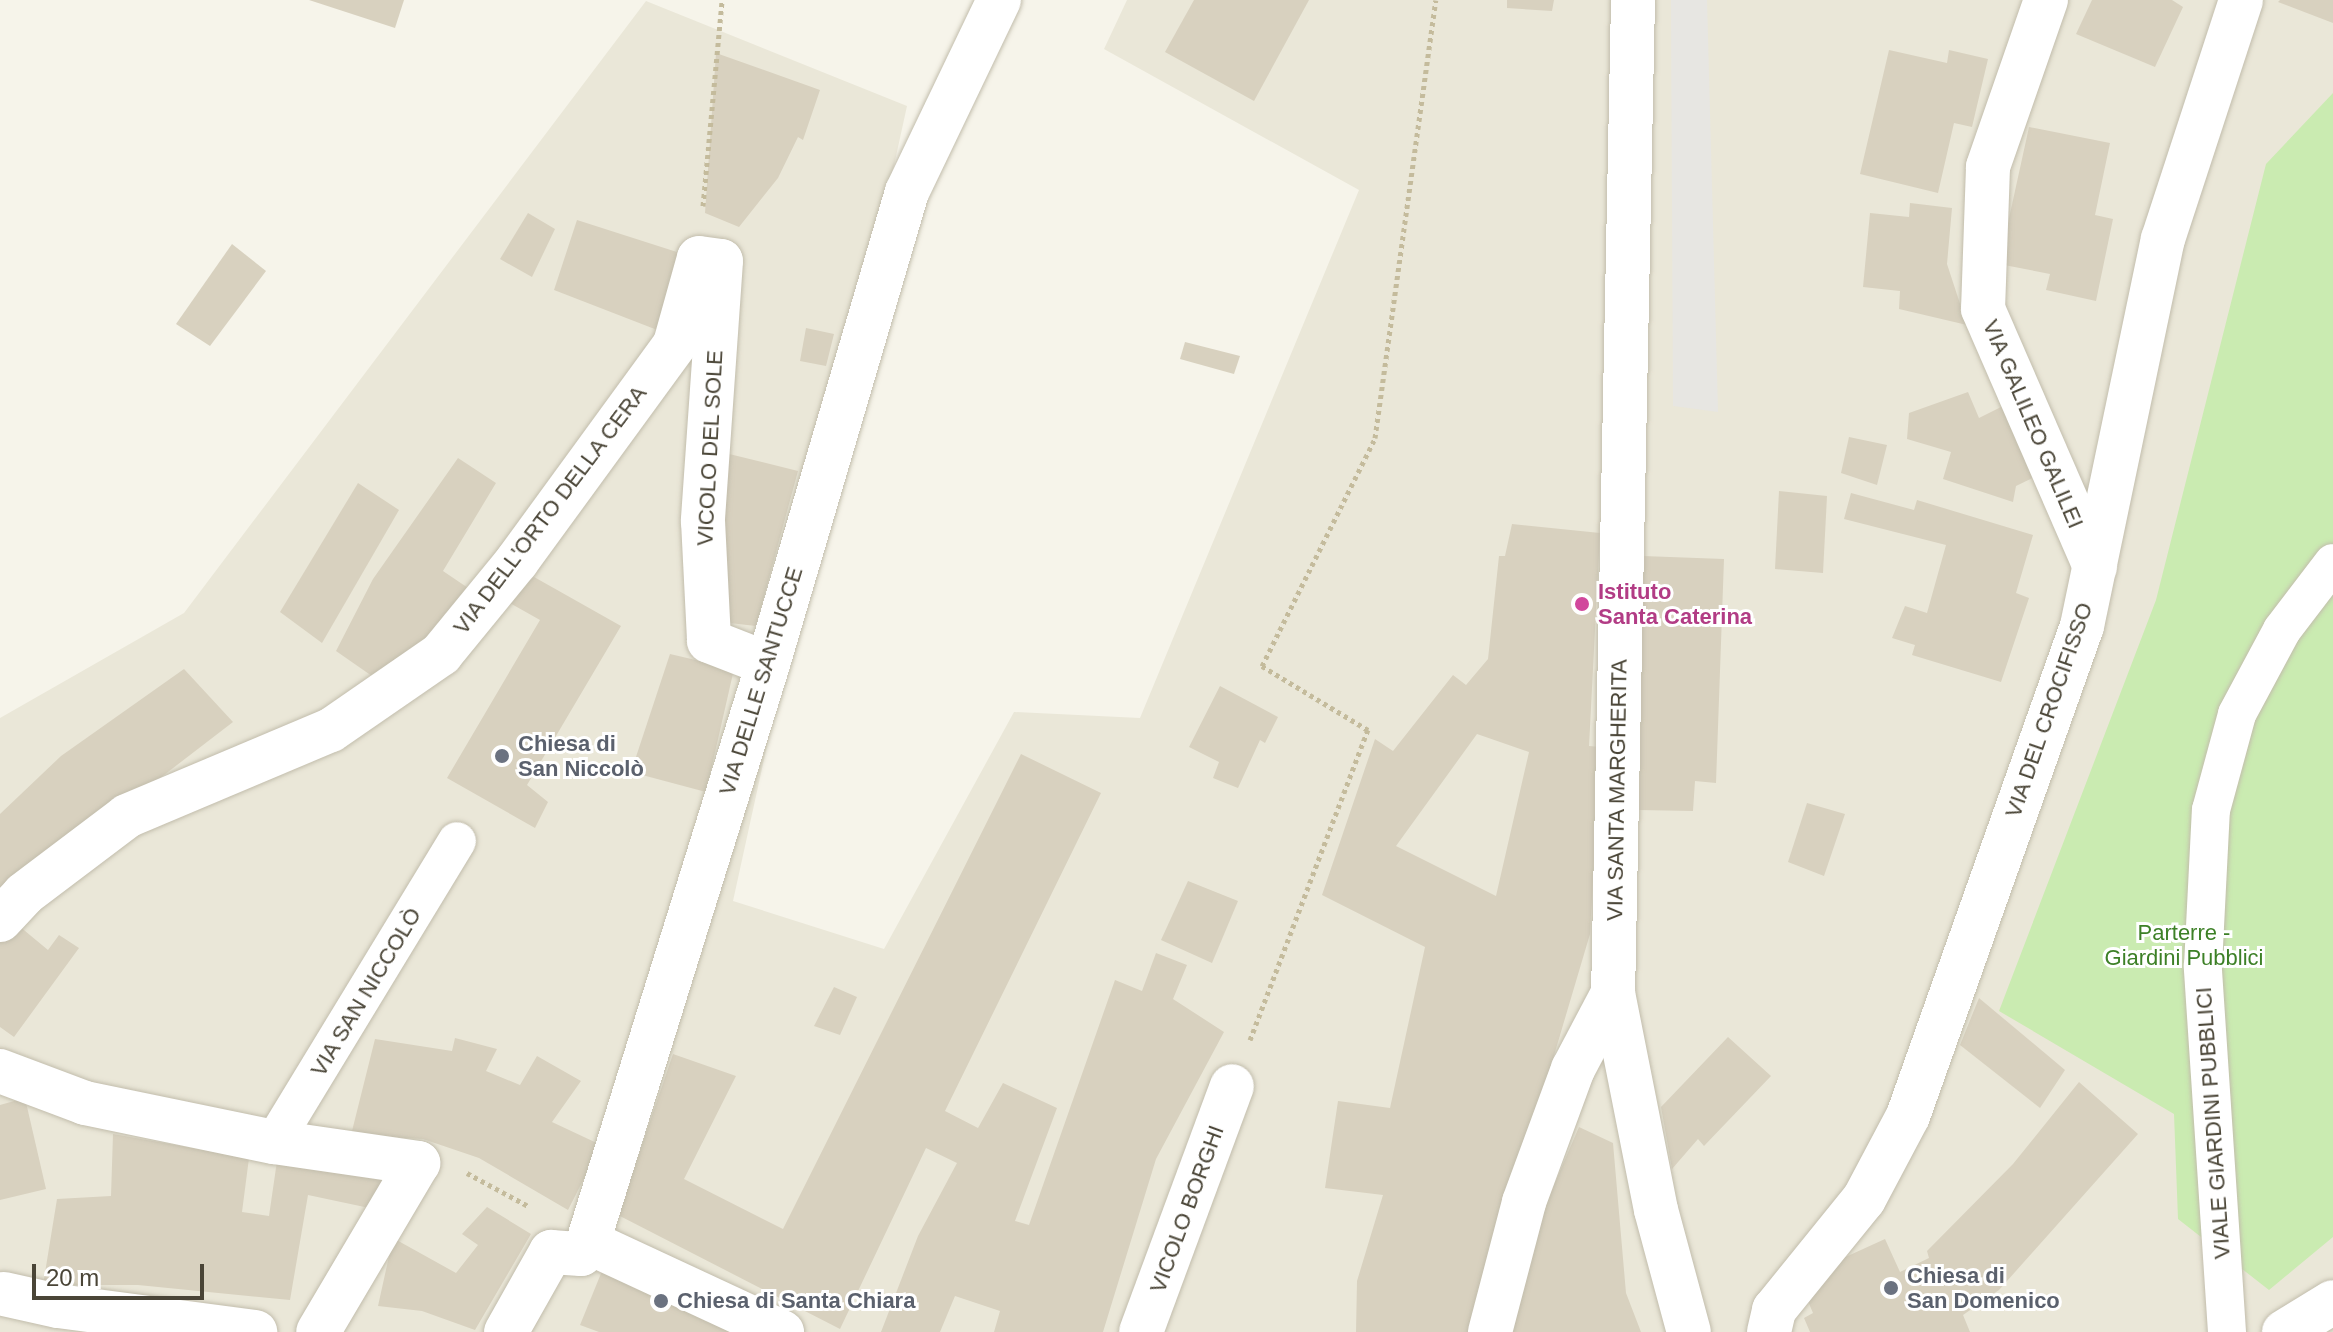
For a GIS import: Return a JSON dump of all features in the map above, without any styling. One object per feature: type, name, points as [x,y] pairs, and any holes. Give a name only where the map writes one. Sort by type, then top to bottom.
[{"type":"street","name":"VIA DELLE SANTUCCE","points":[[588,1242],[768,664],[907,192],[999,0]]},
{"type":"street","name":"VIA SANTA MARGHERITA","points":[[1633,0],[1613,993],[1656,1210],[1689,1332]]},
{"type":"street","name":"VIA GALILEO GALILEI","points":[[2046,0],[1988,167],[1983,309],[2095,567]]},
{"type":"street","name":"VIA DEL CROCIFISSO","points":[[1769,1332],[1774,1310],[1864,1199],[1908,1116],[2082,626],[2163,239],[2241,0]]},
{"type":"street","name":"VICOLO DEL SOLE","points":[[699,258],[721,261],[703,521],[709,641],[768,664]]},
{"type":"street","name":"VIA DELL'ORTO DELLA CERA","points":[[0,920],[24,894],[127,816],[331,730],[441,654],[517,561],[675,344],[699,258]]},
{"type":"street","name":"VIALE GIARDINI PUBBLICI","points":[[2227,1332],[2203,966],[2211,810],[2237,714],[2282,630],[2333,563]]},
{"type":"street","name":"VIA SAN NICCOLÒ","points":[[274,1142],[457,841]]},
{"type":"street","points":[[1490,1332],[1524,1202],[1573,1069],[1613,993]]},
{"type":"street","points":[[0,1071],[85,1103],[274,1142],[418,1163],[318,1332]]},
{"type":"street","name":"VICOLO BORGHI","points":[[1141,1332],[1232,1086]]},
{"type":"street","points":[[506,1332],[551,1252],[581,1254],[588,1242],[782,1332]]},
{"type":"street","points":[[1,1293],[38,1332]]},
{"type":"street","points":[[1,1293],[58,1306],[255,1332]]},
{"type":"street","points":[[2284,1332],[2333,1302]]},
{"type":"path","points":[[699,258],[722,0]]},
{"type":"path","points":[[1232,1086],[1368,730],[1262,666],[1375,438],[1436,0]]},
{"type":"path","points":[[418,1163],[474,1174],[588,1242]]},
{"type":"shaded area","points":[[1127,0],[2333,0],[2333,1332],[0,1332],[0,718],[184,613],[646,1],[907,106],[733,901],[884,949],[1014,712],[1140,718],[1359,190],[1104,49]]},
{"type":"shaded area","points":[[1671,0],[1707,0],[1718,412],[1673,406]]},
{"type":"green space","name":"Parterre - Giardini Pubblici","points":[[2333,93],[2333,1237],[2269,1290],[2178,1219],[2174,1114],[1999,1011],[2156,600],[2266,164]]},
{"type":"building","points":[[309,0],[404,0],[395,28]]},
{"type":"building","points":[[1194,0],[1309,0],[1254,101],[1165,52]]},
{"type":"building","points":[[1507,0],[1554,0],[1552,11],[1507,8]]},
{"type":"building","points":[[2092,0],[2172,0],[2183,7],[2155,67],[2076,34]]},
{"type":"building","points":[[2333,0],[2333,23],[2278,2]]},
{"type":"building","points":[[1889,50],[1947,63],[1949,50],[1988,59],[1972,127],[1954,123],[1938,193],[1860,174]]},
{"type":"building","points":[[716,53],[820,90],[803,140],[798,137],[778,178],[739,227],[705,213]]},
{"type":"building","points":[[2029,127],[2110,143],[2095,215],[2113,219],[2096,301],[2046,290],[2050,274],[1999,264]]},
{"type":"building","points":[[1910,203],[1952,208],[1947,264],[1967,325],[1899,309],[1900,291],[1863,287],[1870,213],[1909,217]]},
{"type":"building","points":[[528,213],[555,229],[532,277],[500,259]]},
{"type":"building","points":[[577,220],[680,253],[665,333],[554,290]]},
{"type":"building","points":[[232,244],[266,271],[210,346],[176,324]]},
{"type":"building","points":[[806,328],[834,334],[826,366],[800,361]]},
{"type":"building","points":[[1185,342],[1240,356],[1234,374],[1180,359]]},
{"type":"building","points":[[1968,392],[1979,418],[2009,403],[2043,473],[2016,486],[2013,502],[1943,479],[1951,452],[1907,439],[1909,413]]},
{"type":"building","points":[[1849,437],[1887,445],[1877,485],[1841,473]]},
{"type":"building","points":[[721,452],[798,471],[756,626],[721,622]]},
{"type":"building","points":[[458,458],[496,483],[443,571],[471,590],[445,625],[382,683],[336,651],[373,579]]},
{"type":"building","points":[[358,483],[399,510],[322,643],[280,612]]},
{"type":"building","points":[[1779,491],[1827,496],[1823,573],[1775,569]]},
{"type":"building","points":[[1851,493],[1914,510],[1917,500],[2033,535],[2016,593],[2029,598],[2001,682],[1912,655],[1915,645],[1892,638],[1905,606],[1927,613],[1946,545],[1844,519]]},
{"type":"building","points":[[1512,524],[1600,533],[1589,746],[1600,747],[1590,934],[1472,1332],[1356,1332],[1357,1281],[1383,1195],[1325,1188],[1338,1101],[1390,1108],[1425,947],[1322,895],[1375,739],[1393,751],[1453,675],[1466,685],[1488,659],[1499,556],[1505,556]],"holes":[[[1477,734],[1529,752],[1496,896],[1396,846]]]},
{"type":"building","points":[[1643,556],[1724,559],[1716,783],[1695,781],[1693,811],[1639,810]]},
{"type":"building","name":"Chiesa di San Niccolò","points":[[527,573],[621,626],[527,785],[548,802],[535,828],[447,778],[540,620],[506,601]]},
{"type":"building","points":[[670,654],[734,669],[706,792],[631,772]]},
{"type":"building","points":[[184,669],[233,722],[0,901],[0,814],[61,756]]},
{"type":"building","points":[[1220,686],[1278,717],[1265,743],[1260,740],[1238,788],[1213,778],[1219,762],[1189,747]]},
{"type":"building","points":[[1021,754],[1101,793],[945,1111],[978,1128],[1003,1083],[1057,1108],[1015,1221],[1029,1225],[1115,980],[1142,991],[1156,953],[1187,965],[1173,999],[1224,1032],[1156,1159],[1103,1332],[994,1332],[1000,1311],[955,1296],[940,1332],[881,1332],[918,1236],[957,1163],[926,1148],[840,1329],[618,1215],[673,1054],[736,1076],[684,1179],[783,1229]]},
{"type":"building","points":[[1807,803],[1845,814],[1824,876],[1788,862]]},
{"type":"building","points":[[1188,881],[1238,901],[1212,963],[1161,940]]},
{"type":"building","points":[[13,921],[48,950],[59,935],[79,948],[14,1037],[0,1027],[0,935]]},
{"type":"building","points":[[834,987],[857,997],[840,1035],[814,1026]]},
{"type":"building","points":[[1979,998],[2065,1070],[2040,1108],[1960,1045]]},
{"type":"building","points":[[1728,1037],[1771,1076],[1704,1146],[1698,1139],[1672,1169],[1661,1107]]},
{"type":"building","points":[[455,1038],[497,1049],[486,1071],[520,1085],[537,1056],[581,1081],[552,1122],[601,1145],[568,1210],[479,1158],[423,1139],[351,1135],[375,1039],[452,1051]]},
{"type":"building","points":[[2079,1082],[2138,1134],[1999,1290],[1963,1315],[1970,1332],[1810,1332],[1804,1318],[1813,1313],[1802,1287],[1828,1265],[1885,1239],[1900,1272],[1929,1258],[1927,1251],[2013,1164]]},
{"type":"building","points":[[25,1098],[46,1189],[0,1200],[0,1105]]},
{"type":"building","points":[[1579,1127],[1613,1143],[1626,1293],[1641,1332],[1513,1332],[1535,1229]]},
{"type":"building","points":[[113,1134],[249,1158],[242,1212],[269,1216],[277,1161],[384,1176],[374,1209],[308,1195],[290,1300],[138,1285],[43,1285],[57,1199],[111,1196]]},
{"type":"building","points":[[487,1207],[531,1234],[475,1330],[422,1311],[378,1306],[393,1238],[456,1273],[478,1245],[462,1234]]},
{"type":"building","points":[[602,1271],[753,1332],[599,1332],[580,1325]]},
{"type":"place","name":"Istituto Santa Caterina","points":[[1582,604]]},
{"type":"place","name":"Chiesa di San Niccolò","points":[[502,756]]},
{"type":"place","name":"Chiesa di San Domenico","points":[[1891,1288]]},
{"type":"place","name":"Chiesa di Santa Chiara","points":[[661,1301]]}]
